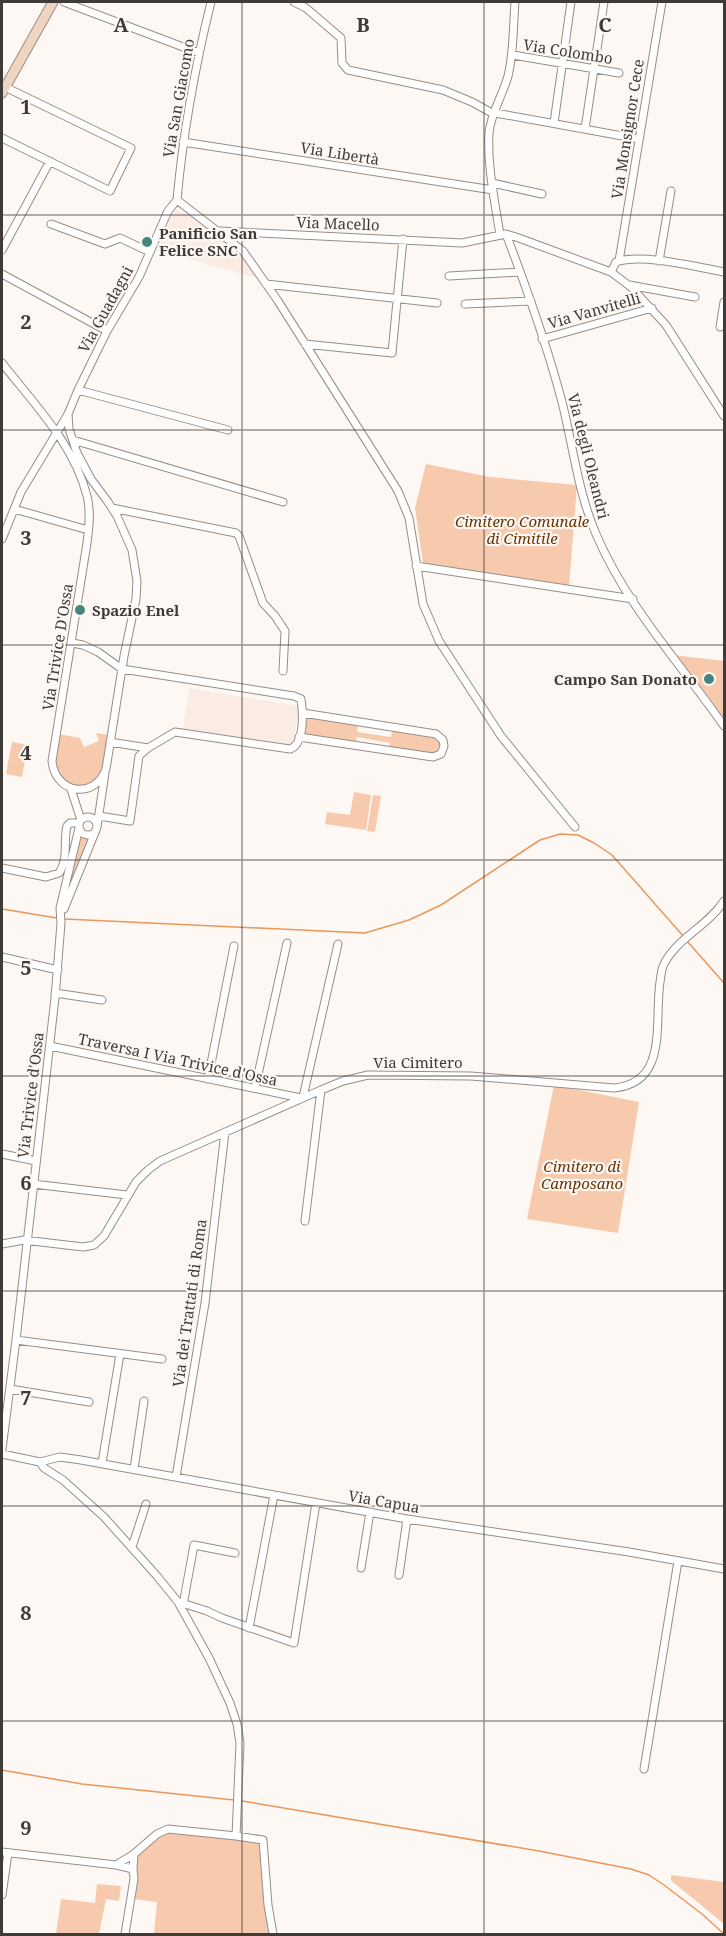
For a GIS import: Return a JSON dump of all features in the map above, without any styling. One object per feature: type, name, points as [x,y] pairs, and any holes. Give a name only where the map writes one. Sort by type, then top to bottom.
[{"type":"street","points":[[2,138],[110,191],[131,148],[3,90],[53,2]]},
{"type":"street","points":[[64,2],[198,53]]},
{"type":"street","name":"Via San Giacomo","points":[[177,200],[183,142],[198,53],[211,2]]},
{"type":"street","points":[[294,2],[306,8],[341,38],[342,63],[348,70],[443,90],[459,95],[494,113],[639,139]]},
{"type":"street","name":"Via degli Oleandri","points":[[515,2],[513,55],[508,78],[494,113],[489,134],[493,187],[503,235],[531,301],[561,400],[588,515],[608,559],[633,599],[674,661],[724,726]]},
{"type":"street","points":[[554,123],[571,2]]},
{"type":"street","points":[[585,129],[604,2]]},
{"type":"street","name":"Via Monsignor Cece","points":[[619,261],[662,2]]},
{"type":"street","name":"Via Colombo","points":[[513,55],[619,73]]},
{"type":"street","name":"Via Libertà","points":[[183,142],[542,194]]},
{"type":"street","points":[[2,249],[50,161]]},
{"type":"street","points":[[659,261],[671,191]]},
{"type":"street","points":[[177,200],[243,251],[305,344],[398,492],[409,518],[423,604],[439,641],[501,736],[575,827]]},
{"type":"street","name":"Via Guadagni","points":[[2,538],[21,492],[68,414],[107,331],[139,277],[168,211],[177,200]]},
{"type":"street","points":[[51,224],[105,244],[120,238],[150,252]]},
{"type":"street","name":"Via Macello","points":[[219,231],[462,243],[503,235]]},
{"type":"street","points":[[503,235],[610,272],[629,285],[666,325],[724,416]]},
{"type":"street","points":[[305,344],[392,353],[403,239]]},
{"type":"street","points":[[610,272],[619,261],[659,261],[724,272]]},
{"type":"street","points":[[449,276],[520,272]]},
{"type":"street","points":[[2,274],[107,331]]},
{"type":"street","points":[[266,284],[437,303]]},
{"type":"street","points":[[629,285],[695,297]]},
{"type":"street","points":[[465,304],[531,301]]},
{"type":"street","points":[[720,327],[724,302]]},
{"type":"street","name":"Via Vanvitelli","points":[[542,339],[652,308]]},
{"type":"street","name":"Via Trivice D'Ossa","points":[[2,363],[57,432],[80,475],[88,498],[88,530],[52,761],[59,780],[71,789]]},
{"type":"street","points":[[78,390],[228,430]]},
{"type":"street","points":[[62,908],[97,829],[137,590],[132,550],[112,508],[91,479],[73,440],[68,414]]},
{"type":"street","points":[[73,440],[283,502]]},
{"type":"street","points":[[112,508],[236,532],[263,603],[285,632],[284,671]]},
{"type":"street","points":[[14,509],[88,530]]},
{"type":"street","points":[[416,566],[633,599]]},
{"type":"street","points":[[72,643],[98,652],[122,669],[294,696],[301,699],[303,713],[298,743],[290,749],[175,732],[148,748],[140,756],[130,821],[99,816]]},
{"type":"street","points":[[299,737],[433,758],[441,754],[444,746],[443,740],[436,734],[303,713]]},
{"type":"street","points":[[110,742],[148,748]]},
{"type":"street","points":[[62,908],[80,824],[85,818],[92,818],[97,829],[93,834],[82,834],[80,824],[71,789],[92,786],[102,777],[106,769]]},
{"type":"street","points":[[2,868],[46,877],[59,873],[63,868],[67,845],[67,826],[70,823],[80,824]]},
{"type":"street","name":"Via Cimitero","points":[[2,1244],[28,1241],[83,1247],[94,1245],[104,1236],[127,1195],[148,1170],[160,1161],[343,1081],[368,1075],[471,1076],[606,1088],[627,1086],[643,1077],[650,1069],[655,1055],[657,999],[663,966],[677,945],[696,930],[724,901]]},
{"type":"street","name":"Via Trivice d'Ossa","points":[[2,1449],[56,993],[62,908]]},
{"type":"street","points":[[255,1088],[287,943]]},
{"type":"street","points":[[302,1098],[338,944]]},
{"type":"street","points":[[208,1078],[234,946]]},
{"type":"street","points":[[2,957],[58,970]]},
{"type":"street","points":[[56,993],[102,1000]]},
{"type":"street","name":"Traversa I Via Trivice d'Ossa","points":[[50,1046],[302,1098]]},
{"type":"street","points":[[305,1221],[321,1090]]},
{"type":"street","name":"Via dei Trattati di Roma","points":[[176,1477],[205,1303],[225,1132]]},
{"type":"street","points":[[2,1154],[36,1161]]},
{"type":"street","points":[[33,1184],[127,1195]]},
{"type":"street","points":[[16,1340],[162,1359]]},
{"type":"street","points":[[102,1463],[120,1354]]},
{"type":"street","points":[[10,1389],[89,1402]]},
{"type":"street","points":[[134,1469],[144,1401]]},
{"type":"street","points":[[2,1454],[40,1462],[44,1468],[63,1480],[104,1517],[181,1603],[217,1674],[237,1724],[240,1764],[236,1836]]},
{"type":"street","name":"Via Capua","points":[[40,1462],[60,1457],[102,1463],[407,1519],[629,1552],[724,1569]]},
{"type":"street","points":[[249,1628],[274,1495]]},
{"type":"street","points":[[181,1603],[294,1643],[316,1503]]},
{"type":"street","points":[[132,1547],[146,1504]]},
{"type":"street","points":[[361,1568],[370,1512]]},
{"type":"street","points":[[399,1575],[407,1519]]},
{"type":"street","points":[[181,1603],[194,1545],[235,1553]]},
{"type":"street","points":[[644,1768],[678,1561]]},
{"type":"street","points":[[116,1865],[134,1854],[157,1834],[171,1829],[263,1840],[268,1905],[273,1935]]},
{"type":"street","points":[[2,1895],[5,1852],[133,1869]]},
{"type":"street","points":[[125,1935],[134,1879],[134,1854]]},
{"type":"shaded area","points":[[176,210],[193,217],[231,245],[260,279],[157,250]]},
{"type":"shaded area","points":[[189,688],[299,706],[294,742],[289,746],[183,730]]},
{"type":"green space","name":"Cimitero Comunale di Cimitile","points":[[426,464],[490,477],[577,485],[569,587],[423,563],[415,508]]},
{"type":"green space","name":"Campo San Donato","points":[[673,655],[724,661],[724,720],[708,696]]},
{"type":"green space","points":[[305,717],[358,725],[357,732],[391,737],[392,731],[436,738],[440,745],[439,750],[431,754],[390,747],[390,743],[357,737],[356,742],[303,734]]},
{"type":"green space","points":[[96,733],[109,735],[102,772],[88,785],[69,783],[63,779],[56,767],[59,734],[80,738],[84,747],[99,741]]},
{"type":"green space","points":[[12,742],[28,745],[22,777],[6,774]]},
{"type":"green space","points":[[354,792],[371,795],[366,830],[325,824],[327,812],[350,815]]},
{"type":"green space","points":[[373,795],[381,796],[375,832],[367,831]]},
{"type":"green space","points":[[80,835],[90,841],[69,881]]},
{"type":"green space","name":"Cimitero di Camposano","points":[[554,1085],[639,1102],[618,1233],[527,1219]]},
{"type":"green space","points":[[177,1832],[256,1843],[261,1846],[269,1934],[154,1934],[157,1902],[134,1899],[135,1866],[140,1851],[164,1833]]},
{"type":"green space","points":[[671,1875],[724,1882],[724,1924],[674,1883]]},
{"type":"green space","points":[[97,1884],[121,1886],[119,1901],[106,1899],[99,1934],[56,1934],[61,1899],[95,1903]]},
{"type":"waterway","points":[[65,919],[365,933],[409,920],[441,905],[540,840],[560,834],[578,835],[612,855],[684,937]]},
{"type":"waterway","points":[[2,909],[57,918]]},
{"type":"waterway","points":[[687,941],[724,983]]},
{"type":"waterway","points":[[2,1770],[82,1784],[234,1800]]},
{"type":"waterway","points":[[242,1801],[539,1851],[631,1869],[649,1875],[664,1885],[724,1934]]},
{"type":"place","name":"Panificio San Felice SNC","points":[[147,242]]},
{"type":"place","name":"Spazio Enel","points":[[80,610]]},
{"type":"place","name":"Campo San Donato","points":[[709,679]]}]
